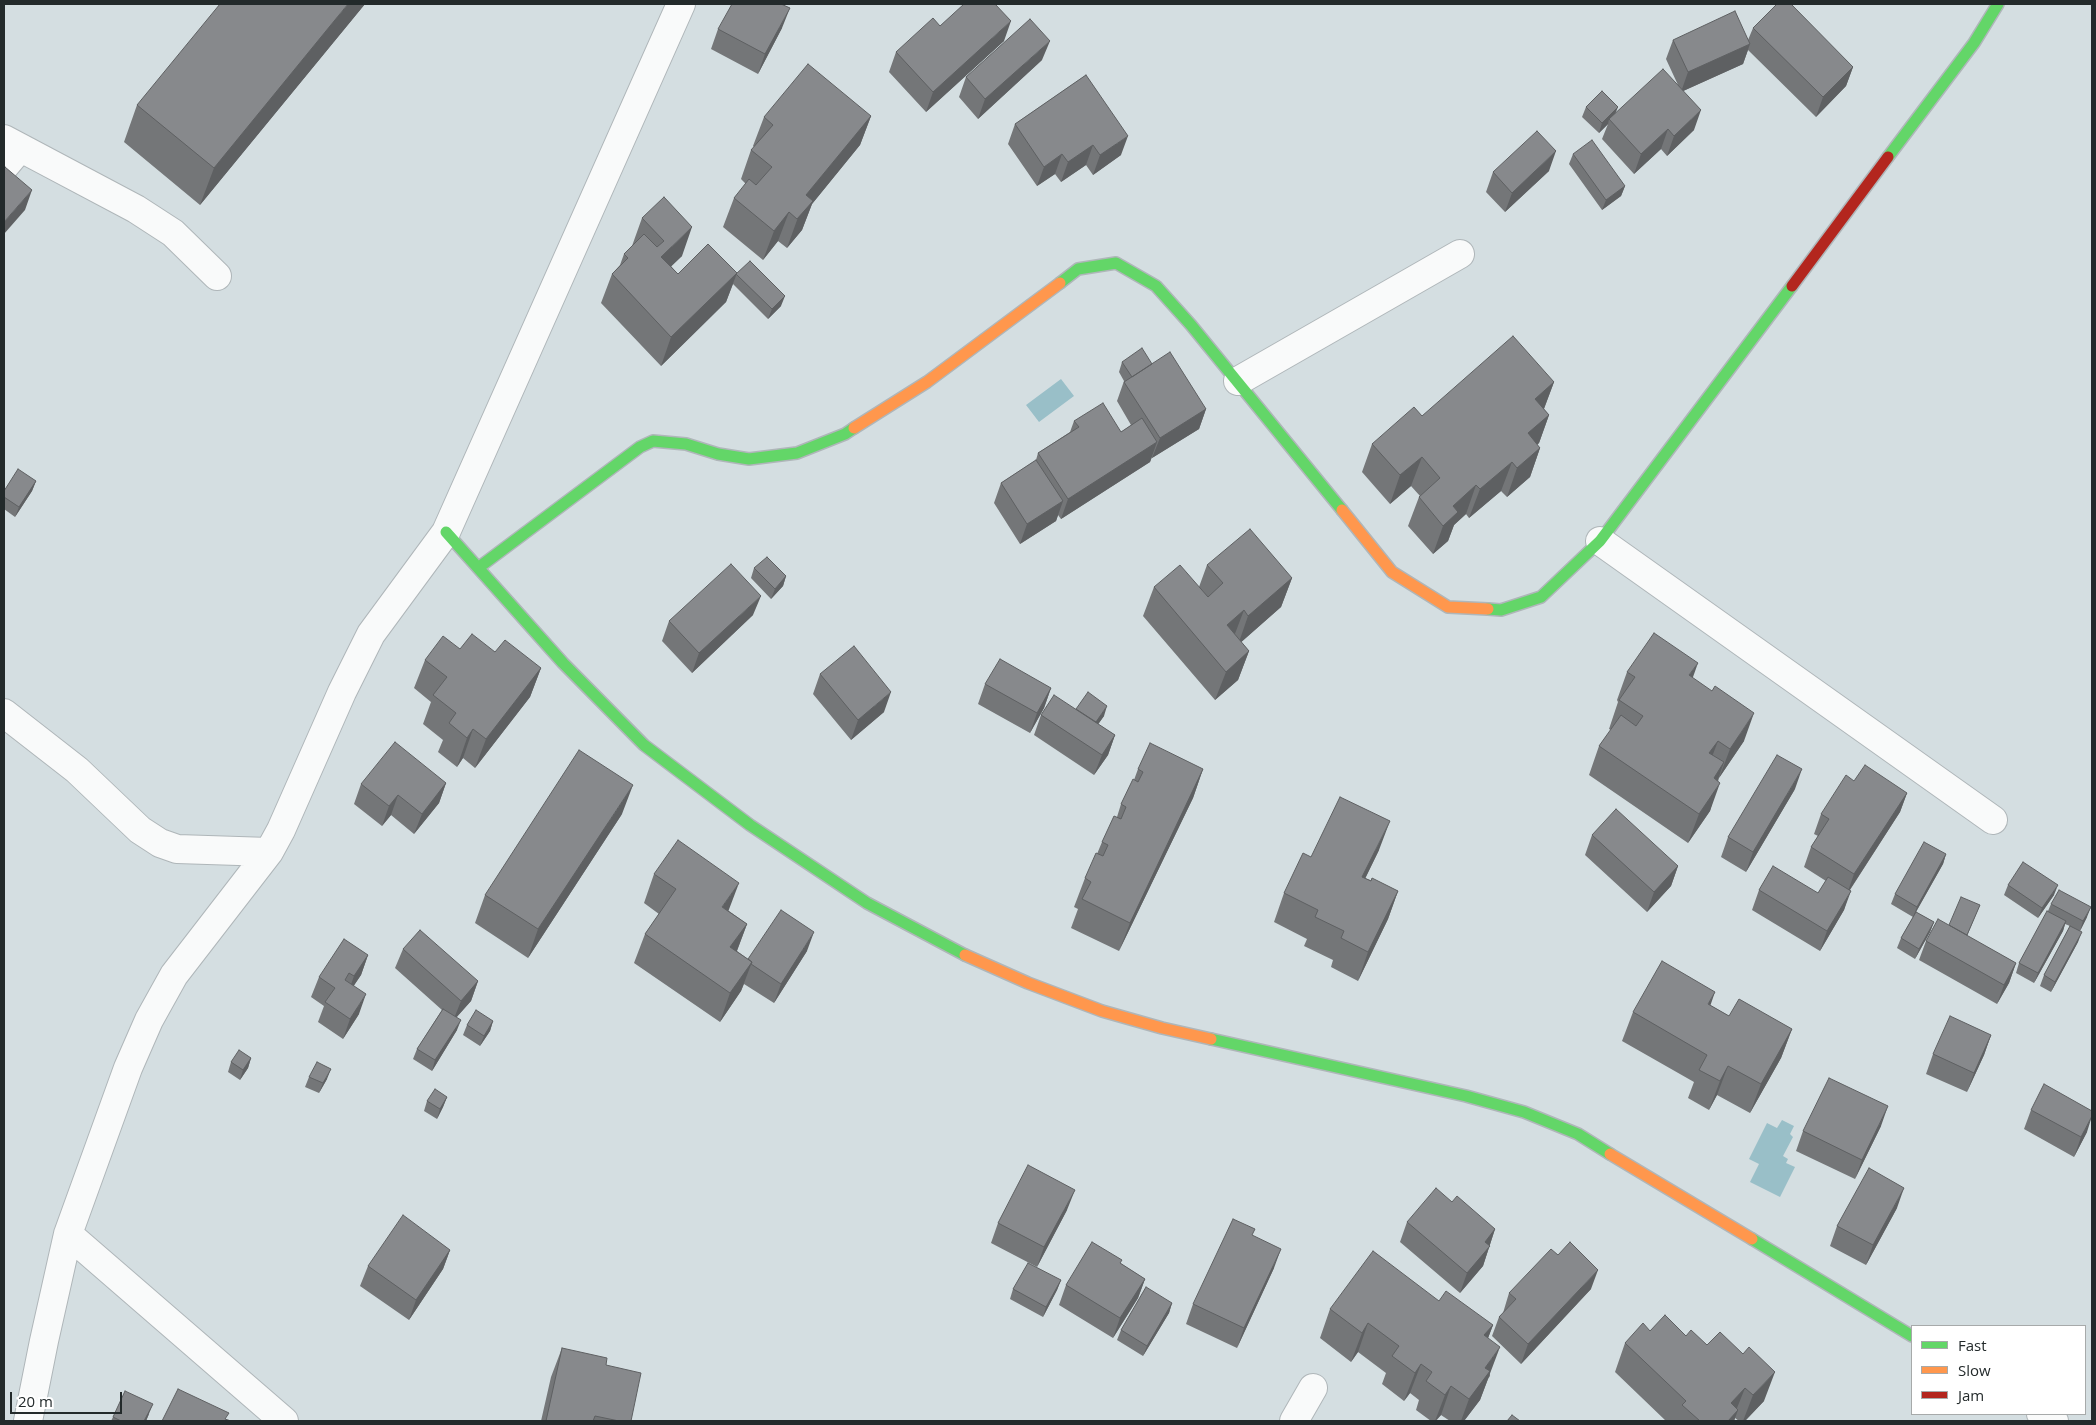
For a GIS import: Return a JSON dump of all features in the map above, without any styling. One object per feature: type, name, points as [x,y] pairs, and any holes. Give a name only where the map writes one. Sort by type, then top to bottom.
[{"type":"street","points":[[28,1421],[68,1234],[124,1077],[149,1020],[174,975],[269,852],[281,830],[354,665],[371,634],[446,532],[681,4]]},
{"type":"street","points":[[478,568],[640,448],[653,441],[686,444],[718,454],[749,459],[797,453],[845,434],[927,382],[1078,269],[1116,264],[1156,286],[1191,325],[1392,572],[1448,608],[1501,610],[1541,597],[1600,541],[1968,51],[1998,4]]},
{"type":"street","points":[[9,151],[144,214],[173,233],[217,276]]},
{"type":"street","points":[[1238,381],[1460,254]]},
{"type":"street","points":[[446,532],[562,663],[644,745],[750,825],[867,903],[950,948],[1019,979],[1102,1011],[1162,1028],[1466,1096],[1524,1112],[1578,1134],[1911,1335]]},
{"type":"street","points":[[1600,541],[1993,820]]},
{"type":"street","points":[[4,713],[77,770],[140,830],[160,844],[177,849],[269,852]]},
{"type":"street","points":[[68,1234],[284,1421]]},
{"type":"street","points":[[1294,1421],[1313,1388]]},
{"type":"street","points":[[2043,1415],[2054,1421]]},
{"type":"water","points":[[1061,379],[1074,396],[1039,422],[1026,405]]},
{"type":"water","points":[[1782,1120],[1794,1126],[1790,1134],[1793,1137],[1783,1156],[1788,1159],[1786,1163],[1795,1167],[1780,1197],[1750,1182],[1759,1164],[1749,1159],[1767,1123],[1777,1128]]},
{"type":"building","points":[[220,4],[348,4],[214,168],[137,105]]},
{"type":"building","points":[[732,4],[781,4],[790,8],[765,54],[718,29]]},
{"type":"building","points":[[964,4],[995,4],[1011,21],[933,92],[896,52],[933,18],[940,26]]},
{"type":"building","points":[[1777,4],[1791,4],[1853,67],[1823,97],[1753,28]]},
{"type":"building","points":[[1735,11],[1750,44],[1688,72],[1673,40]]},
{"type":"building","points":[[1030,19],[1050,41],[985,99],[966,77]]},
{"type":"building","points":[[808,64],[871,116],[806,195],[813,201],[797,219],[789,212],[774,231],[734,198],[749,179],[756,185],[772,167],[751,150],[773,125],[764,117]]},
{"type":"building","points":[[1663,69],[1701,110],[1674,136],[1668,129],[1641,154],[1609,119]]},
{"type":"building","points":[[1086,75],[1128,136],[1100,155],[1093,145],[1068,162],[1062,154],[1044,167],[1015,124]]},
{"type":"building","points":[[1602,91],[1618,107],[1602,123],[1586,107]]},
{"type":"building","points":[[1537,131],[1556,151],[1512,193],[1493,172]]},
{"type":"building","points":[[1592,140],[1625,186],[1606,200],[1573,154]]},
{"type":"building","points":[[5,167],[32,190],[4,222],[4,169]]},
{"type":"building","points":[[664,197],[692,227],[661,257],[678,274],[708,244],[737,273],[671,337],[612,274],[628,258],[624,254],[644,234],[657,247],[664,241],[642,218]]},
{"type":"building","points":[[750,261],[785,296],[772,309],[736,274]]},
{"type":"building","points":[[1513,336],[1554,382],[1535,399],[1549,415],[1528,433],[1540,448],[1517,468],[1512,462],[1480,489],[1476,485],[1453,506],[1458,512],[1443,526],[1419,497],[1440,478],[1422,457],[1400,475],[1372,444],[1414,407],[1422,416]]},
{"type":"building","points":[[1142,348],[1152,364],[1132,377],[1122,362]]},
{"type":"building","points":[[1170,352],[1206,409],[1160,438],[1124,382]]},
{"type":"building","points":[[1103,403],[1121,432],[1142,418],[1157,442],[1068,499],[1038,453],[1079,427],[1074,421]]},
{"type":"building","points":[[1036,460],[1063,501],[1027,524],[1001,483]]},
{"type":"building","points":[[18,469],[36,481],[19,507],[4,497],[4,491]]},
{"type":"building","points":[[1250,529],[1292,578],[1248,616],[1244,610],[1227,625],[1249,651],[1226,672],[1154,587],[1180,565],[1208,597],[1223,583],[1207,565]]},
{"type":"building","points":[[767,557],[786,576],[775,589],[754,568]]},
{"type":"building","points":[[731,564],[761,596],[699,653],[669,621]]},
{"type":"building","points":[[1654,633],[1698,663],[1689,675],[1712,691],[1715,686],[1754,713],[1730,749],[1718,741],[1709,753],[1724,762],[1714,778],[1720,783],[1699,814],[1599,746],[1621,715],[1636,726],[1643,716],[1619,700],[1635,677],[1627,672]]},
{"type":"building","points":[[472,634],[495,652],[505,640],[541,668],[486,739],[473,729],[467,738],[449,723],[456,713],[433,695],[447,677],[425,660],[443,636],[460,649]]},
{"type":"building","points":[[854,646],[891,692],[858,720],[820,674]]},
{"type":"building","points":[[1000,659],[1051,688],[1037,713],[985,684]]},
{"type":"building","points":[[1088,692],[1107,706],[1096,722],[1076,709]]},
{"type":"building","points":[[1054,695],[1115,735],[1102,755],[1041,715]]},
{"type":"building","points":[[395,742],[446,783],[422,814],[398,795],[389,806],[361,784]]},
{"type":"building","points":[[1150,743],[1203,769],[1130,923],[1082,899],[1091,882],[1085,878],[1096,853],[1103,856],[1108,845],[1102,842],[1114,816],[1121,819],[1126,807],[1121,804],[1133,779],[1138,782],[1143,772],[1138,769]]},
{"type":"building","points":[[579,750],[633,785],[538,929],[485,895]]},
{"type":"building","points":[[1777,755],[1802,769],[1753,852],[1728,837]]},
{"type":"building","points":[[1865,765],[1907,793],[1854,874],[1811,847],[1829,819],[1821,814],[1846,775],[1854,781]]},
{"type":"building","points":[[1340,797],[1390,821],[1362,877],[1371,881],[1372,878],[1398,891],[1368,952],[1341,938],[1344,931],[1315,917],[1318,910],[1284,893],[1303,853],[1311,857]]},
{"type":"building","points":[[1616,809],[1678,866],[1654,892],[1592,835]]},
{"type":"building","points":[[678,840],[739,883],[722,907],[747,924],[730,947],[752,962],[730,993],[645,934],[676,889],[654,874]]},
{"type":"building","points":[[1924,842],[1946,854],[1917,907],[1895,894]]},
{"type":"building","points":[[2023,862],[2058,885],[2042,908],[2008,885]]},
{"type":"building","points":[[1773,866],[1818,893],[1828,877],[1851,891],[1827,931],[1759,890]]},
{"type":"building","points":[[2059,890],[2091,907],[2083,921],[2051,904]]},
{"type":"building","points":[[1961,897],[1980,905],[1967,935],[1949,925]]},
{"type":"building","points":[[781,910],[814,932],[781,984],[751,964],[752,962],[748,959]]},
{"type":"building","points":[[2047,911],[2066,921],[2038,973],[2019,963]]},
{"type":"building","points":[[1916,912],[1934,922],[1919,949],[1901,938]]},
{"type":"building","points":[[1938,919],[2016,963],[2004,985],[1926,941]]},
{"type":"building","points":[[2070,926],[2082,932],[2055,982],[2044,975]]},
{"type":"building","points":[[420,930],[478,981],[461,1001],[403,949]]},
{"type":"building","points":[[344,939],[368,955],[354,976],[349,973],[345,980],[366,994],[350,1019],[325,1002],[335,988],[319,977]]},
{"type":"building","points":[[1662,961],[1715,992],[1708,1004],[1729,1016],[1739,999],[1792,1029],[1761,1084],[1728,1066],[1720,1081],[1699,1070],[1707,1055],[1633,1012]]},
{"type":"building","points":[[443,1009],[461,1020],[435,1060],[417,1049]]},
{"type":"building","points":[[476,1010],[493,1021],[484,1036],[467,1025]]},
{"type":"building","points":[[1950,1016],[1991,1035],[1974,1073],[1933,1054]]},
{"type":"building","points":[[239,1050],[251,1058],[243,1070],[231,1062]]},
{"type":"building","points":[[317,1062],[331,1069],[323,1083],[309,1077]]},
{"type":"building","points":[[1829,1078],[1888,1106],[1862,1160],[1803,1131]]},
{"type":"building","points":[[2044,1084],[2092,1111],[2092,1116],[2081,1137],[2031,1110]]},
{"type":"building","points":[[435,1089],[447,1097],[440,1109],[427,1101]]},
{"type":"building","points":[[1028,1165],[1075,1190],[1044,1247],[998,1223]]},
{"type":"building","points":[[1869,1168],[1904,1188],[1873,1245],[1837,1226]]},
{"type":"building","points":[[1436,1188],[1452,1202],[1457,1196],[1495,1229],[1485,1242],[1490,1246],[1467,1273],[1407,1222]]},
{"type":"building","points":[[403,1215],[450,1250],[416,1300],[368,1266]]},
{"type":"building","points":[[1233,1219],[1255,1229],[1252,1235],[1281,1249],[1244,1328],[1193,1304]]},
{"type":"building","points":[[1092,1242],[1122,1260],[1120,1263],[1145,1279],[1120,1318],[1066,1285]]},
{"type":"building","points":[[1570,1242],[1598,1270],[1528,1344],[1499,1317],[1516,1299],[1509,1293],[1551,1249],[1558,1255]]},
{"type":"building","points":[[1373,1251],[1439,1301],[1446,1291],[1493,1325],[1484,1335],[1500,1347],[1485,1368],[1490,1371],[1469,1399],[1451,1386],[1445,1395],[1426,1381],[1432,1372],[1421,1364],[1415,1373],[1392,1356],[1399,1346],[1368,1323],[1362,1333],[1330,1309]]},
{"type":"building","points":[[1028,1263],[1061,1280],[1046,1307],[1013,1289]]},
{"type":"building","points":[[1146,1287],[1172,1303],[1147,1346],[1121,1330]]},
{"type":"building","points":[[1665,1315],[1686,1336],[1691,1330],[1707,1345],[1720,1332],[1743,1354],[1749,1347],[1775,1372],[1753,1395],[1745,1388],[1731,1403],[1738,1410],[1728,1421],[1700,1421],[1682,1405],[1686,1401],[1625,1343],[1643,1323],[1650,1331]]},
{"type":"building","points":[[562,1348],[607,1358],[606,1365],[641,1373],[631,1421],[619,1421],[595,1416],[593,1421],[546,1421]]},
{"type":"building","points":[[178,1389],[229,1413],[225,1419],[231,1421],[162,1421]]},
{"type":"building","points":[[125,1391],[153,1404],[144,1421],[121,1421],[113,1417]]},
{"type":"building","points":[[1512,1415],[1520,1421],[1507,1421]]},
{"type":"traffic: fast","points":[[1888,157],[1974,43],[1998,4]]},
{"type":"traffic: fast","points":[[1060,283],[1078,269],[1116,263],[1156,286],[1191,325],[1342,510]]},
{"type":"traffic: fast","points":[[1488,609],[1501,610],[1541,597],[1600,541],[1792,286]]},
{"type":"traffic: fast","points":[[478,568],[640,447],[653,441],[686,444],[718,454],[749,459],[797,453],[845,434],[854,428]]},
{"type":"traffic: fast","points":[[446,532],[563,663],[644,745],[750,825],[867,903],[965,955]]},
{"type":"traffic: fast","points":[[1211,1039],[1466,1096],[1524,1112],[1578,1134],[1610,1154]]},
{"type":"traffic: fast","points":[[1752,1239],[1911,1335]]},
{"type":"traffic: slow","points":[[854,428],[927,382],[1060,283]]},
{"type":"traffic: slow","points":[[1342,510],[1392,572],[1448,607],[1488,609]]},
{"type":"traffic: slow","points":[[965,955],[1028,983],[1102,1011],[1162,1028],[1211,1039]]},
{"type":"traffic: slow","points":[[1610,1154],[1752,1239]]},
{"type":"traffic: jam","points":[[1792,286],[1888,157]]}]
